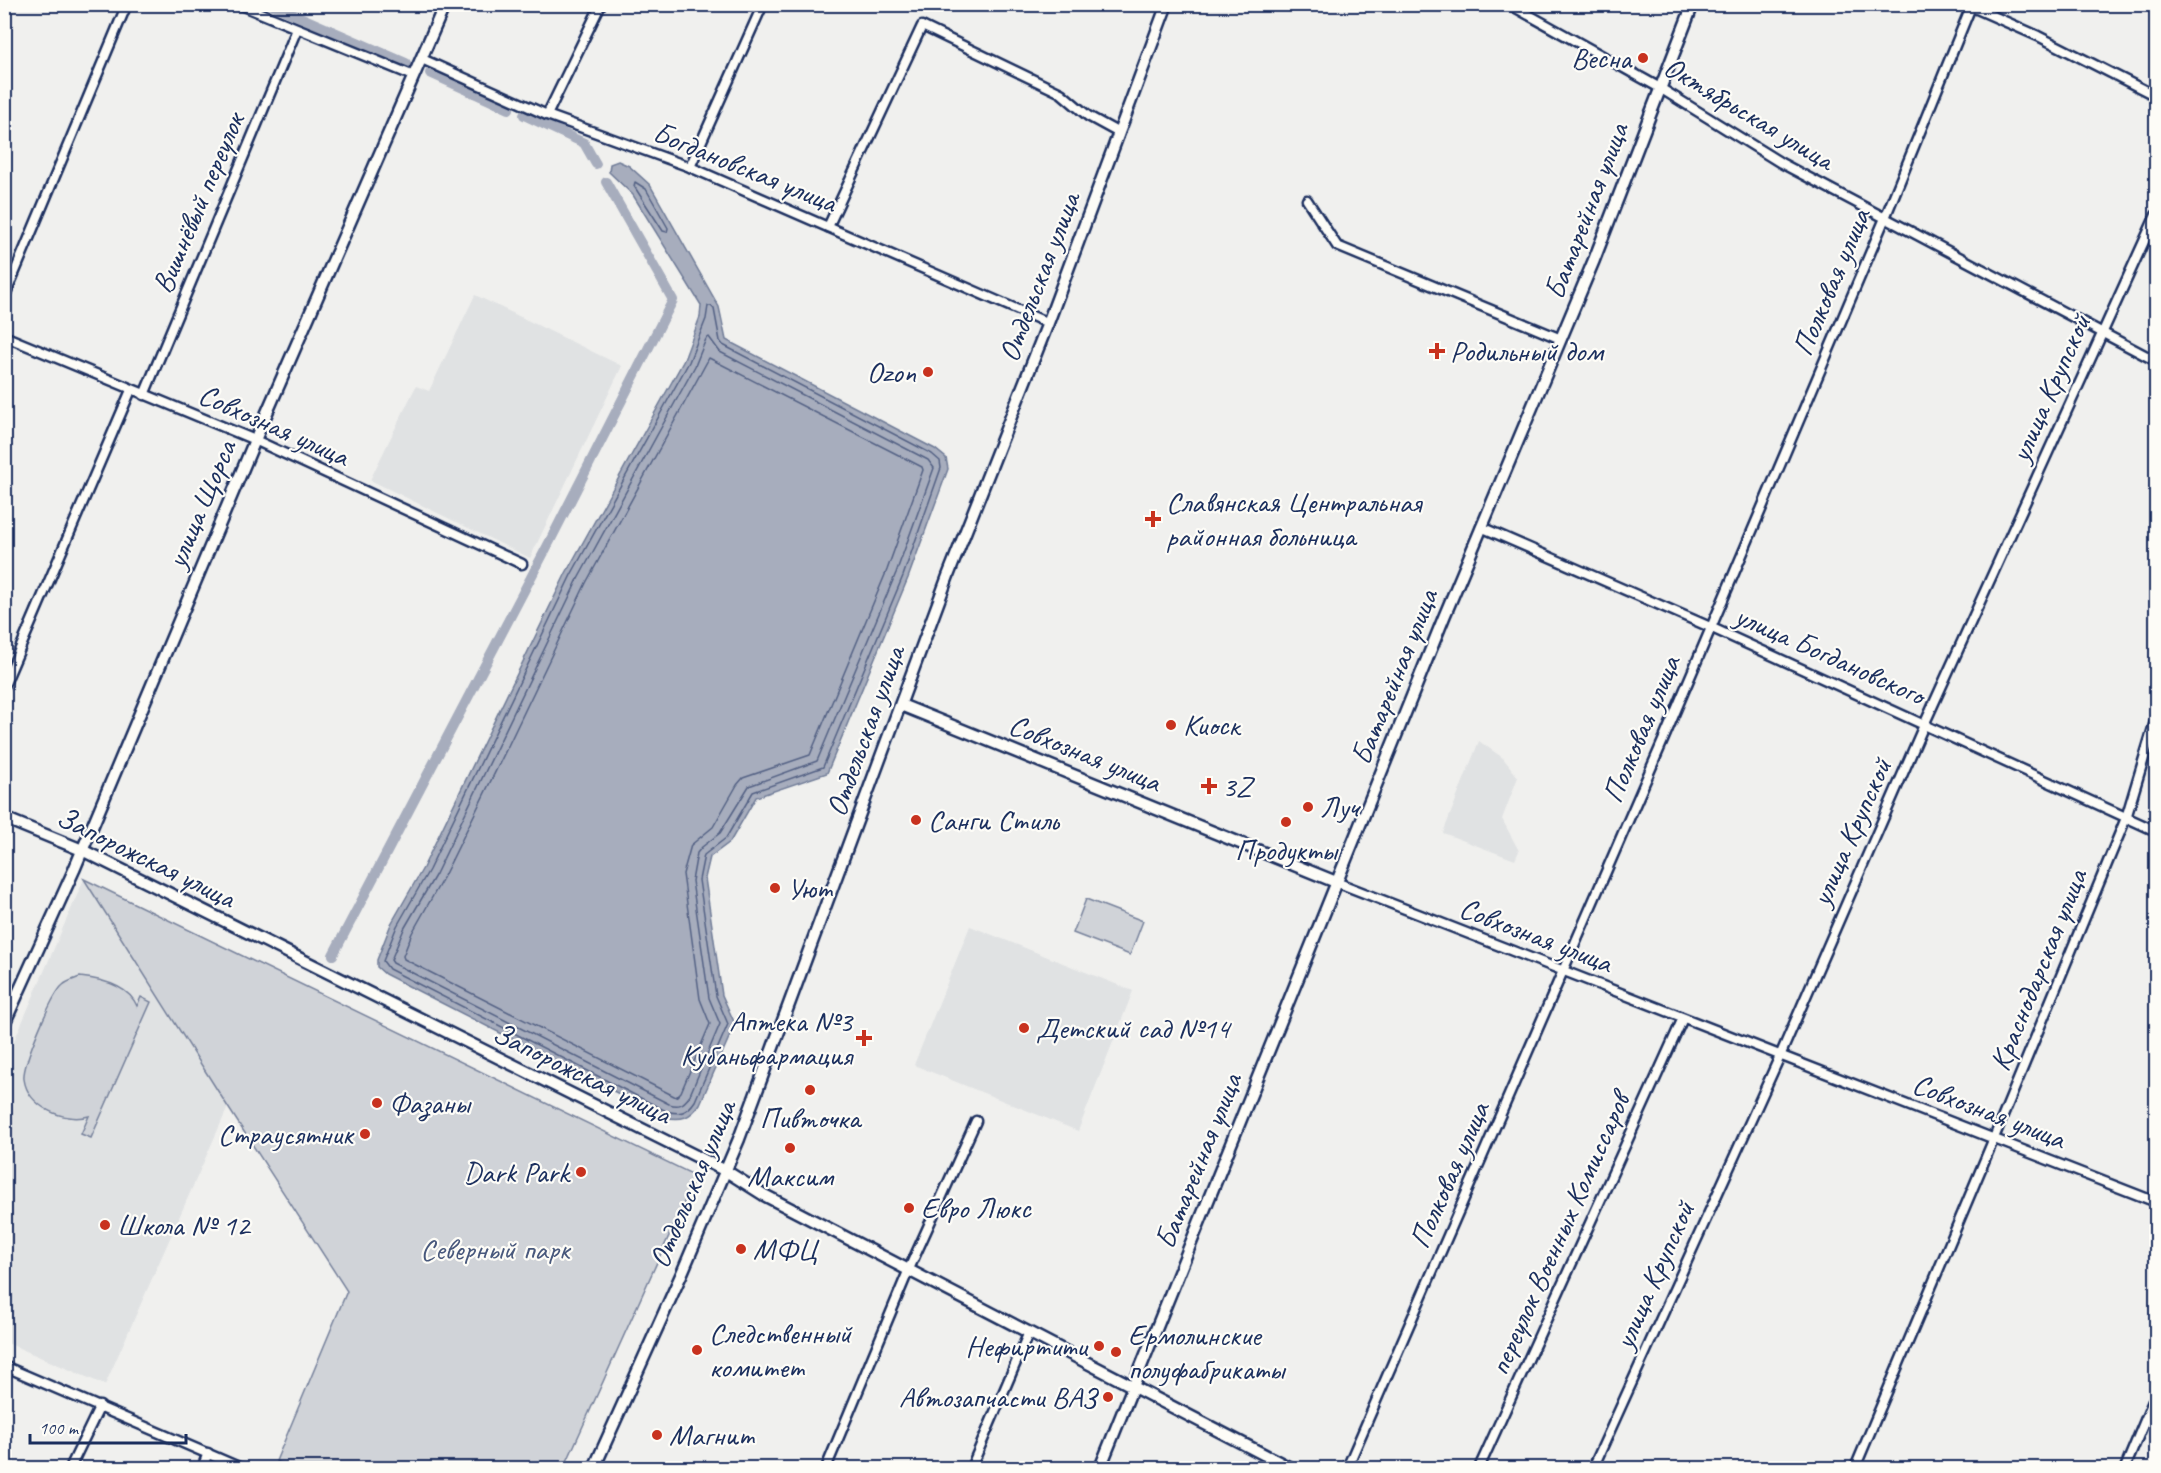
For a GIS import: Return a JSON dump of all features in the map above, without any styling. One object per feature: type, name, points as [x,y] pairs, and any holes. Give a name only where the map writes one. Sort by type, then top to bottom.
[{"type":"street","points":[[4,298],[127,4]]},
{"type":"street","points":[[238,4],[414,76]]},
{"type":"street","name":"улица Щорса","points":[[4,1023],[82,850],[255,440],[445,4]]},
{"type":"street","points":[[547,115],[601,4]]},
{"type":"street","points":[[690,167],[763,4]]},
{"type":"street","name":"Отдельская улица","points":[[594,1468],[726,1171],[948,576],[1048,323],[1167,4]]},
{"type":"street","name":"Октябрьская улица","points":[[1509,4],[1660,87],[1780,163],[2157,361]]},
{"type":"street","name":"Батарейная улица","points":[[1100,1468],[1481,527],[1594,260],[1693,4]]},
{"type":"street","points":[[1970,5],[2038,36],[2157,96]]},
{"type":"street","name":"Полковая улица","points":[[1347,1468],[1563,972],[1885,218],[1970,5]]},
{"type":"street","points":[[828,227],[922,26],[1062,93],[1088,116],[1119,133]]},
{"type":"street","name":"Вишнёвый переулок","points":[[144,395],[297,29]]},
{"type":"street","name":"Богдановская улица","points":[[422,58],[547,115],[690,167],[1048,323]]},
{"type":"street","points":[[1307,200],[1337,246],[1561,339]]},
{"type":"street","name":"улица Крупской","points":[[1593,1468],[1780,1056],[1924,725],[2157,215]]},
{"type":"street","name":"Совхозная улица","points":[[4,336],[255,440],[522,564]]},
{"type":"street","points":[[4,686],[131,390]]},
{"type":"street","name":"улица Богдановского","points":[[1481,527],[1710,627],[2157,831]]},
{"type":"street","name":"Совхозная улица","points":[[900,705],[1563,972],[2157,1202]]},
{"type":"street","name":"Краснодарская улица","points":[[1855,1468],[1995,1138],[2126,818],[2157,718]]},
{"type":"street","name":"Запорожская улица","points":[[4,818],[82,850],[726,1171],[764,1195],[1290,1468]]},
{"type":"street","name":"переулок Военных Комиссаров","points":[[1479,1468],[1683,1018]]},
{"type":"street","points":[[826,1468],[909,1269],[976,1121]]},
{"type":"street","points":[[971,1468],[1029,1332]]},
{"type":"street","points":[[4,1366],[241,1468]]},
{"type":"street","points":[[2125,1468],[2157,1394]]},
{"type":"street","points":[[70,1468],[100,1406]]},
{"type":"street","points":[[202,1468],[208,1453]]},
{"type":"shaded area","points":[[475,295],[622,366],[530,558],[370,480],[416,386],[429,391]]},
{"type":"shaded area","points":[[1479,741],[1503,758],[1518,777],[1502,819],[1519,851],[1515,860],[1443,833]]},
{"type":"shaded area","points":[[84,879],[228,1107],[105,1385],[5,1342],[5,1062]]},
{"type":"shaded area","name":"Детский сад №14","points":[[970,926],[1133,991],[1078,1131],[914,1065]]},
{"type":"green space","name":"Северный парк","points":[[84,879],[696,1176],[564,1468],[293,1468],[276,1461],[347,1291]]},
{"type":"green space","points":[[1086,899],[1143,921],[1130,955],[1073,933]]},
{"type":"green space","points":[[80,977],[113,984],[127,993],[137,1006],[141,997],[151,1002],[91,1138],[81,1134],[89,1116],[69,1117],[49,1111],[32,1098],[24,1079],[33,1045],[58,991],[69,981]]},
{"type":"water","points":[[618,161],[629,166],[650,185],[719,307],[726,340],[935,449],[946,458],[948,469],[908,578],[827,773],[756,797],[730,842],[710,857],[705,878],[722,995],[735,1024],[700,1104],[689,1115],[676,1119],[664,1117],[385,974],[377,967],[377,960],[391,924],[423,868],[566,573],[684,360],[700,317],[701,305],[633,195],[609,172],[610,164]]},
{"type":"waterway","points":[[270,4],[406,63]]},
{"type":"waterway","points":[[430,73],[509,109]]},
{"type":"waterway","points":[[524,115],[584,143],[596,164]]},
{"type":"waterway","points":[[333,955],[549,543],[673,300],[606,182]]},
{"type":"place","name":"Весна","points":[[1643,58]]},
{"type":"place","name":"Родильный дом","points":[[1437,351]]},
{"type":"place","name":"Ozon","points":[[928,372]]},
{"type":"place","name":"Славянская Центральная районная больница","points":[[1153,519]]},
{"type":"place","name":"Киоск","points":[[1171,725]]},
{"type":"place","name":"3Z","points":[[1209,786]]},
{"type":"place","name":"Луч","points":[[1308,807]]},
{"type":"place","name":"Санги Стиль","points":[[916,820]]},
{"type":"place","name":"Продукты","points":[[1286,822]]},
{"type":"place","name":"Уют","points":[[775,888]]},
{"type":"place","name":"Детский сад №14","points":[[1024,1028]]},
{"type":"place","name":"Аптека №3 Кубаньфармация","points":[[864,1038]]},
{"type":"place","name":"Пивточка","points":[[810,1090]]},
{"type":"place","name":"Фазаны","points":[[377,1103]]},
{"type":"place","name":"Страусятник","points":[[365,1134]]},
{"type":"place","name":"Максим","points":[[790,1148]]},
{"type":"place","name":"Dark Park","points":[[581,1172]]},
{"type":"place","name":"Евро Люкс","points":[[909,1208]]},
{"type":"place","name":"Школа № 12","points":[[105,1225]]},
{"type":"place","name":"МФЦ","points":[[741,1249]]},
{"type":"place","name":"Нефиртити","points":[[1099,1346]]},
{"type":"place","name":"Следственный комитет","points":[[697,1350]]},
{"type":"place","name":"Ермолинские полуфабрикаты","points":[[1116,1352]]},
{"type":"place","name":"Автозапчасти ВАЗ","points":[[1108,1397]]},
{"type":"place","name":"Магнит","points":[[657,1435]]}]
